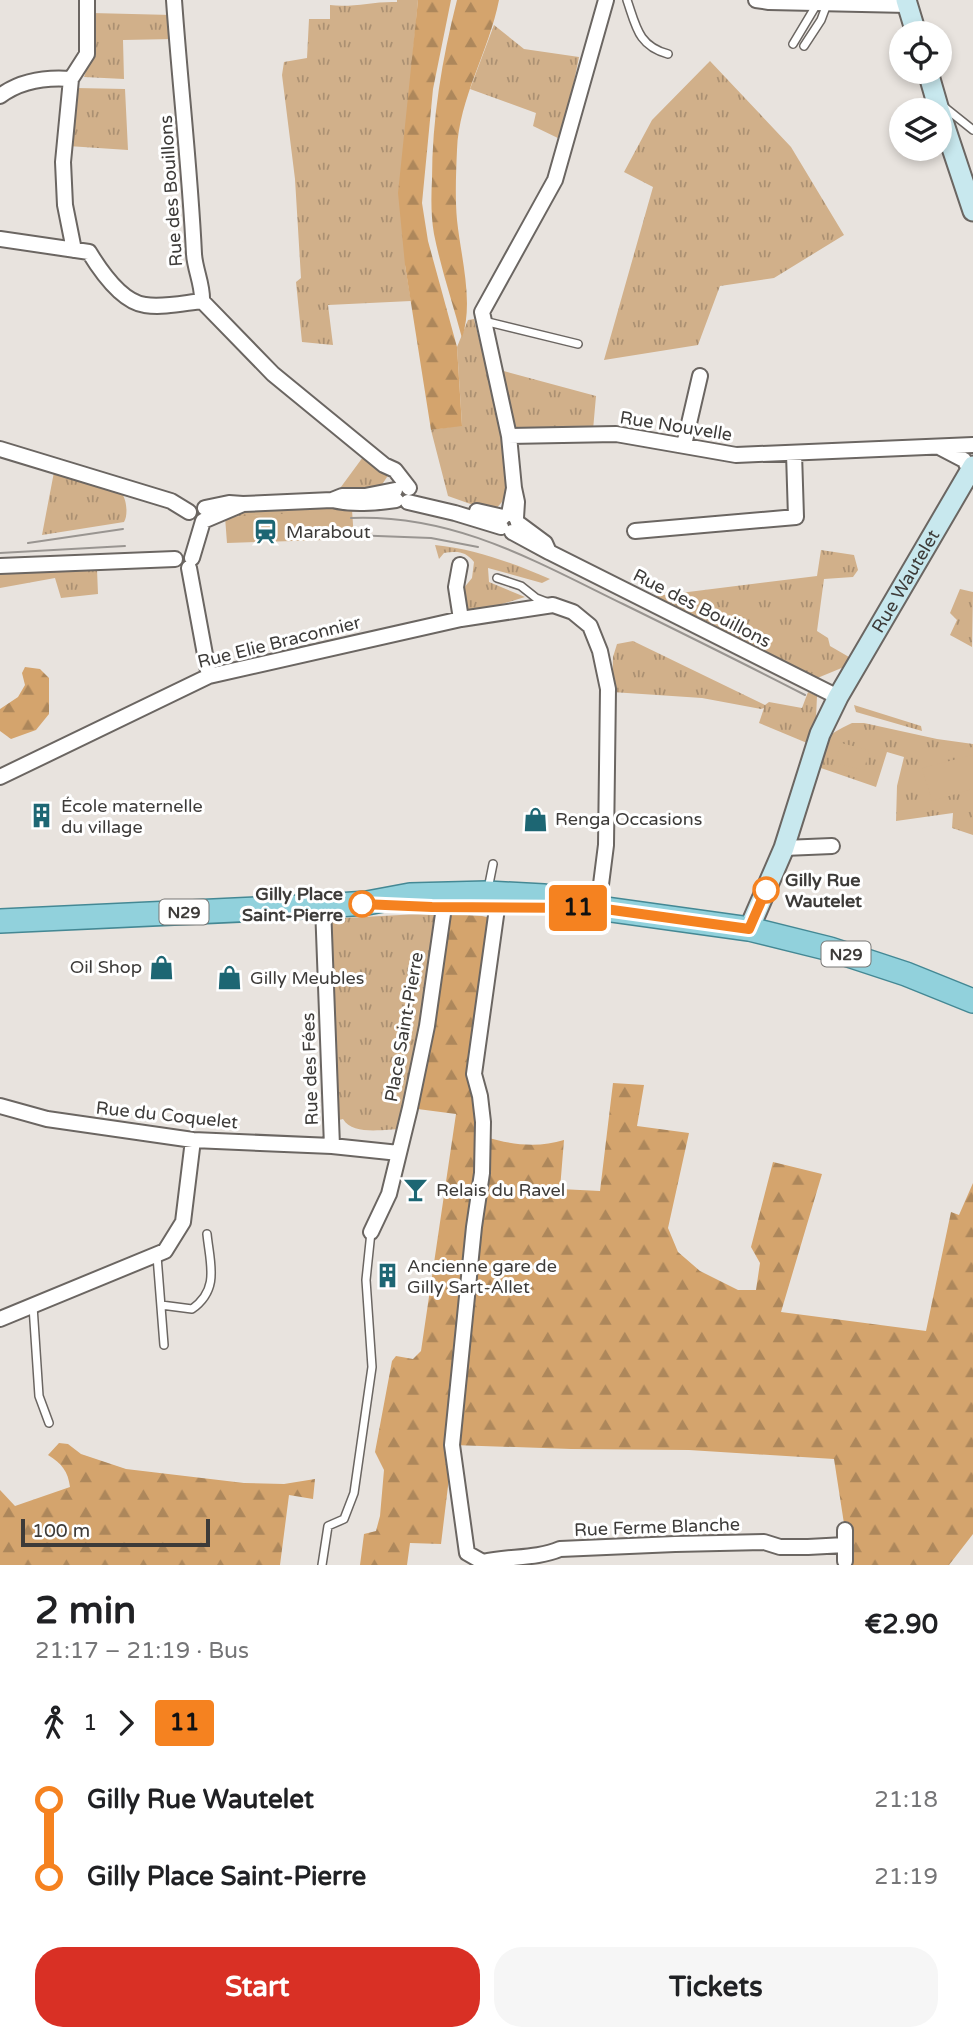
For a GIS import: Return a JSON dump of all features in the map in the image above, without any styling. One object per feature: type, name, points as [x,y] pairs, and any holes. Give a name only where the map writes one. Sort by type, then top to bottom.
[{"type":"main road","name":"N29","points":[[0,921],[323,906],[367,903],[410,895],[494,898],[544,896],[598,908],[749,929],[831,948],[973,1001]]},
{"type":"main road","name":"N29","points":[[367,903],[444,907],[494,898]]},
{"type":"main road","name":"N29","points":[[940,989],[973,1010]]},
{"type":"street","points":[[74,250],[65,205],[63,162],[71,79],[87,54],[87,0]]},
{"type":"street","name":"Rue des Bouillons","points":[[174,0],[191,178],[195,268],[202,290],[202,301]]},
{"type":"street","points":[[510,522],[517,502],[509,436],[482,312],[555,180],[606,0]]},
{"type":"street","points":[[756,0],[907,3],[912,21]]},
{"type":"street","points":[[0,96],[15,85],[55,78],[71,79]]},
{"type":"street","points":[[952,149],[973,211]]},
{"type":"street","points":[[0,239],[89,252],[117,289],[136,303],[146,306],[202,301],[273,374],[384,465],[403,493],[342,496],[332,500],[243,504],[197,515],[171,501],[0,449]]},
{"type":"street","points":[[684,444],[700,376]]},
{"type":"street","name":"Rue Nouvelle","points":[[509,436],[616,435],[684,444],[736,456],[973,445]]},
{"type":"street","points":[[940,447],[964,460],[972,468]]},
{"type":"street","points":[[635,531],[796,517],[794,453]]},
{"type":"street","name":"Rue Wautelet","points":[[784,848],[820,734],[838,696],[972,468]]},
{"type":"street","name":"Rue des Bouillons","points":[[403,493],[456,513],[510,522],[550,552],[838,696]]},
{"type":"street","points":[[197,515],[185,559],[209,676]]},
{"type":"street","points":[[0,566],[185,559]]},
{"type":"street","points":[[460,565],[456,587],[461,619]]},
{"type":"street","points":[[553,605],[573,612],[590,626],[600,650],[608,689],[606,845],[598,908]]},
{"type":"street","name":"Rue Elie Braconnier","points":[[0,777],[209,676],[461,619],[553,605]]},
{"type":"street","points":[[749,929],[784,848],[832,846]]},
{"type":"street","name":"Rue Ferme Blanche","points":[[494,898],[474,1074],[483,1122],[482,1173],[452,1445],[467,1553],[483,1562],[546,1555],[560,1549],[764,1542],[780,1547],[845,1545]]},
{"type":"street","name":"Rue des Fées","points":[[323,906],[332,1146]]},
{"type":"street","name":"Place Saint-Pierre","points":[[371,1232],[389,1194],[399,1153],[427,1026],[444,907]]},
{"type":"street","name":"Rue du Coquelet","points":[[0,1106],[47,1119],[193,1140],[332,1146],[399,1153]]},
{"type":"street","points":[[0,1319],[157,1256],[170,1245],[183,1222],[193,1140]]},
{"type":"street","points":[[845,1530],[845,1561]]},
{"type":"lane","points":[[627,0],[638,34],[655,50],[668,54]]},
{"type":"lane","points":[[793,44],[822,3]]},
{"type":"lane","points":[[803,47],[821,20],[822,3]]},
{"type":"lane","points":[[952,117],[973,130]]},
{"type":"lane","points":[[484,321],[578,344]]},
{"type":"lane","points":[[497,578],[521,586],[536,598],[553,605]]},
{"type":"lane","points":[[493,864],[494,898]]},
{"type":"lane","points":[[322,1565],[328,1526],[344,1519],[354,1493],[372,1367],[366,1280],[371,1232]]},
{"type":"lane","points":[[161,1305],[192,1308],[205,1300],[212,1282],[207,1234]]},
{"type":"lane","points":[[157,1256],[164,1345]]},
{"type":"lane","points":[[33,1306],[40,1396],[49,1423]]},
{"type":"green space","points":[[418,0],[411,76],[405,265],[411,301],[328,305],[333,345],[302,342],[296,282],[301,278],[295,179],[282,75],[284,62],[307,58],[309,19],[330,19],[330,5],[347,6]]},
{"type":"green space","points":[[418,0],[451,0],[433,89],[422,203],[428,241],[457,347],[462,426],[431,430],[405,265],[398,193]]},
{"type":"green space","points":[[457,0],[499,0],[459,131],[456,212],[467,295],[462,338],[437,247],[432,207],[432,157],[436,112],[442,67]]},
{"type":"green space","points":[[92,13],[172,15],[174,39],[123,40],[124,79],[84,77],[92,54]]},
{"type":"green space","points":[[494,25],[524,49],[579,57],[562,140],[533,126],[536,113],[470,89]]},
{"type":"green space","points":[[710,61],[791,147],[844,235],[774,278],[720,286],[698,345],[604,360],[653,187],[624,172],[652,120]]},
{"type":"green space","points":[[76,88],[125,89],[128,150],[68,146]]},
{"type":"green space","points":[[474,319],[503,433],[509,484],[502,502],[493,512],[448,496],[431,430],[462,425],[457,347],[468,320]]},
{"type":"green space","points":[[500,370],[596,396],[593,430],[513,427]]},
{"type":"green space","points":[[363,457],[389,474],[379,489],[338,491]]},
{"type":"green space","points":[[54,472],[122,494],[126,508],[124,522],[42,535]]},
{"type":"green space","points":[[365,506],[366,511],[225,517],[231,513]]},
{"type":"green space","points":[[352,510],[354,539],[227,543],[225,517]]},
{"type":"green space","points":[[435,545],[494,557],[550,579],[542,583],[488,568],[489,582],[525,597],[473,613],[466,610],[463,589],[472,578],[474,562],[457,552],[444,553],[439,559]]},
{"type":"green space","points":[[821,550],[854,555],[858,570],[853,577],[824,579],[817,631],[828,638],[830,646],[849,657],[844,667],[815,679],[648,597],[817,576]]},
{"type":"green space","points":[[97,569],[98,594],[61,598],[55,578],[0,588],[0,573]]},
{"type":"green space","points":[[960,589],[973,592],[972,647],[950,635],[957,620],[950,613]]},
{"type":"green space","points":[[633,641],[765,705],[769,702],[802,708],[808,692],[817,696],[816,718],[807,743],[759,723],[764,708],[702,698],[612,692],[613,657],[617,644]]},
{"type":"green space","points":[[25,667],[40,669],[49,678],[49,714],[36,730],[11,739],[0,731],[0,709],[18,697],[25,685],[22,673]]},
{"type":"green space","points":[[854,705],[921,726],[922,731],[856,712]]},
{"type":"green space","points":[[852,723],[973,744],[973,835],[952,828],[953,813],[896,821],[897,786],[904,757],[887,752],[876,787],[818,767],[827,739]]},
{"type":"green space","points":[[841,743],[869,750],[864,770],[836,763]]},
{"type":"green space","points":[[973,755],[973,789],[932,801],[922,768]]},
{"type":"green space","points":[[438,913],[442,926],[402,1129],[362,1130],[354,1128],[343,1119],[331,1122],[325,919]]},
{"type":"green space","points":[[451,914],[496,919],[473,1061],[486,1137],[525,1145],[564,1140],[560,1189],[600,1191],[613,1083],[644,1085],[637,1126],[689,1133],[668,1228],[678,1252],[700,1271],[738,1290],[756,1290],[760,1263],[751,1247],[773,1162],[822,1174],[781,1312],[926,1331],[951,1212],[959,1215],[973,1183],[973,1534],[949,1565],[845,1565],[845,1530],[834,1459],[689,1450],[453,1445],[441,1544],[410,1543],[407,1565],[360,1565],[364,1534],[376,1531],[380,1516],[384,1470],[375,1452],[392,1361],[396,1356],[413,1359],[421,1351],[456,1114],[410,1108],[442,926]]},
{"type":"green space","points":[[59,1443],[68,1444],[81,1454],[126,1469],[244,1483],[284,1484],[315,1479],[313,1499],[289,1495],[280,1565],[0,1565],[0,1490],[15,1506],[70,1487],[64,1468],[48,1455]]},
{"type":"tram line","points":[[351,518],[389,519],[424,524],[492,543],[557,571],[805,695]]},
{"type":"tram line","points":[[28,543],[123,529]]},
{"type":"tram line","points":[[351,535],[431,538],[478,547]]},
{"type":"tram line","points":[[0,553],[125,546]]},
{"type":"bus line","name":"11","points":[[362,904],[598,908],[749,929],[766,890]]},
{"type":"place","name":"Marabout","points":[[266,532]]},
{"type":"place","name":"École maternelle du village","points":[[41,816]]},
{"type":"place","name":"Renga Occasions","points":[[535,819]]},
{"type":"place","name":"Gilly Rue Wautelet","points":[[766,890]]},
{"type":"place","name":"Gilly Place Saint-Pierre","points":[[362,904]]},
{"type":"place","name":"Oil Shop","points":[[162,967]]},
{"type":"place","name":"Gilly Meubles","points":[[230,978]]},
{"type":"place","name":"Relais du Ravel","points":[[416,1190]]},
{"type":"place","name":"Ancienne gare de Gilly Sart-Allet","points":[[387,1276]]}]
